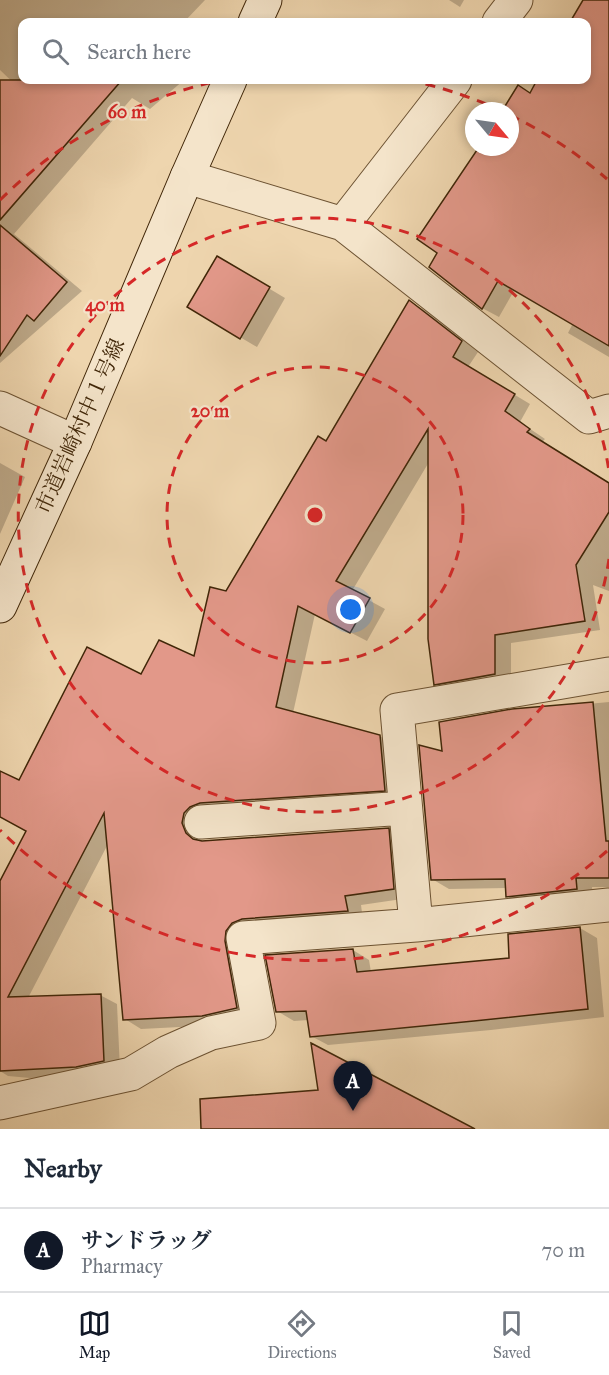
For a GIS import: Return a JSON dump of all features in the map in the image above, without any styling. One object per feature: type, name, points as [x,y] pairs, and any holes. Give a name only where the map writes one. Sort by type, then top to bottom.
[{"type":"street","points":[[257,18],[265,0]]},
{"type":"street","points":[[502,18],[516,0]]},
{"type":"street","name":"市道岩崎村中１号線","points":[[0,606],[75,442],[228,84]]},
{"type":"street","points":[[343,224],[451,84]]},
{"type":"street","points":[[187,177],[343,224],[589,417],[609,411]]},
{"type":"street","points":[[0,408],[75,442]]},
{"type":"street","points":[[416,924],[397,710],[609,674]]},
{"type":"street","points":[[201,822],[405,808]]},
{"type":"street","points":[[0,1102],[130,1074],[168,1052],[211,1033],[259,1023],[243,938],[609,905]]},
{"type":"building","points":[[583,0],[609,0],[609,346],[498,281],[482,309],[429,267],[437,253],[417,239],[473,156],[519,156],[519,102],[508,102],[518,85],[530,93],[535,84],[591,84],[591,18],[572,18]]},
{"type":"building","points":[[0,80],[18,80],[18,84],[119,84],[0,220]]},
{"type":"building","points":[[0,225],[67,282],[34,321],[27,315],[0,356]]},
{"type":"building","points":[[217,256],[270,287],[240,339],[187,307]]},
{"type":"building","points":[[409,300],[462,341],[453,357],[515,394],[505,411],[530,429],[527,432],[609,483],[609,512],[576,565],[585,621],[495,635],[495,674],[434,685],[428,639],[428,429],[336,581],[370,598],[350,633],[298,606],[276,707],[380,735],[385,791],[200,803],[190,807],[184,813],[182,823],[186,833],[193,839],[202,841],[389,828],[394,889],[345,896],[348,911],[242,919],[232,923],[226,931],[225,941],[237,1008],[202,1016],[123,1020],[104,813],[8,997],[101,994],[104,1061],[76,1067],[0,1071],[0,881],[26,831],[0,817],[0,771],[19,780],[87,647],[141,674],[159,640],[194,656],[210,587],[226,591],[318,436],[326,441]]},
{"type":"building","points":[[593,702],[606,841],[609,841],[609,878],[576,878],[577,889],[506,897],[505,879],[431,880],[419,745],[442,751],[439,722],[512,709]]},
{"type":"building","points":[[580,927],[588,1009],[310,1037],[306,1011],[276,1012],[265,955],[353,949],[357,972],[509,958],[508,934]]},
{"type":"building","points":[[311,1043],[475,1129],[201,1129],[200,1099],[318,1090]]},
{"type":"place","name":"サンドラッグ","points":[[353,1111]]}]
